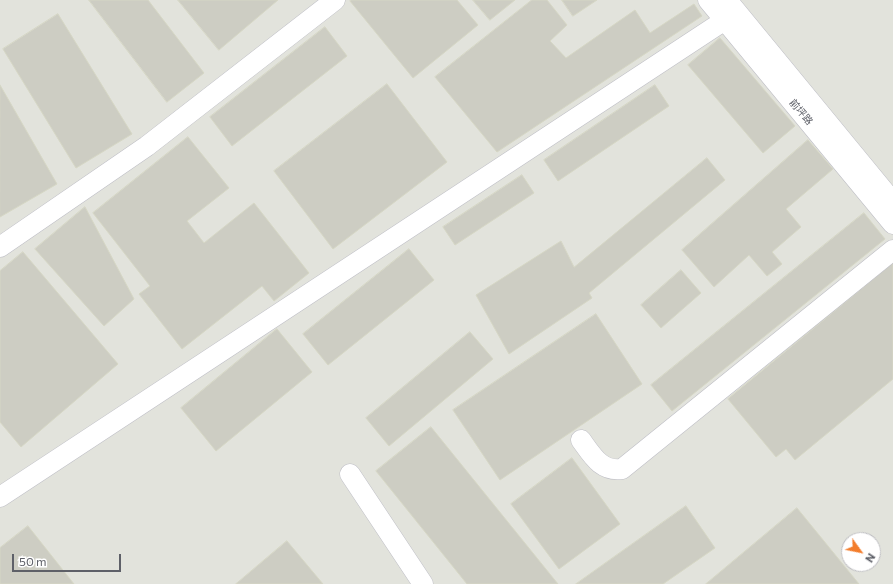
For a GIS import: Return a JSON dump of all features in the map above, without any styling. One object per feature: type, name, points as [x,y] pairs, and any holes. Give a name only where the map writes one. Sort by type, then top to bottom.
[{"type":"street","points":[[0,247],[147,146],[335,0]]},
{"type":"street","name":"前坪路","points":[[708,0],[893,224]]},
{"type":"street","name":"前坪路","points":[[727,0],[893,202]]},
{"type":"street","points":[[0,497],[725,20]]},
{"type":"street","points":[[581,440],[600,465],[613,470],[622,468],[893,250]]},
{"type":"street","points":[[350,474],[423,584]]},
{"type":"shaded area","points":[[0,0],[893,0],[893,584],[0,584]]},
{"type":"building","points":[[89,0],[148,0],[204,73],[167,102]]},
{"type":"building","points":[[178,0],[278,0],[219,50]]},
{"type":"building","points":[[457,0],[478,25],[413,78],[350,1]]},
{"type":"building","points":[[473,0],[515,0],[490,20]]},
{"type":"building","points":[[532,0],[547,0],[567,25],[550,41],[566,58],[635,10],[650,33],[694,4],[702,16],[497,152],[435,77]]},
{"type":"building","points":[[562,0],[597,0],[573,16]]},
{"type":"building","points":[[58,14],[132,134],[76,168],[3,49]]},
{"type":"building","points":[[325,27],[347,56],[232,146],[210,117]]},
{"type":"building","points":[[720,38],[795,126],[763,153],[688,65]]},
{"type":"building","points":[[387,84],[447,162],[333,249],[274,171]]},
{"type":"building","points":[[0,85],[57,184],[0,217]]},
{"type":"building","points":[[655,85],[669,106],[558,181],[544,160]]},
{"type":"building","points":[[188,137],[229,188],[187,221],[204,243],[254,203],[309,273],[274,301],[262,286],[182,349],[139,294],[150,286],[93,213]]},
{"type":"building","points":[[808,140],[833,169],[786,209],[801,227],[772,252],[782,264],[767,276],[749,255],[714,287],[682,250]]},
{"type":"building","points":[[707,158],[725,180],[589,293],[592,298],[509,354],[476,295],[561,241],[574,267]]},
{"type":"building","points":[[522,175],[534,193],[455,245],[443,227]]},
{"type":"building","points":[[85,207],[134,299],[104,326],[35,249]]},
{"type":"building","points":[[864,213],[885,239],[672,411],[651,385]]},
{"type":"building","points":[[409,249],[434,280],[328,365],[303,334]]},
{"type":"building","points":[[23,252],[118,364],[21,447],[0,422],[0,271]]},
{"type":"building","points":[[893,263],[893,379],[795,460],[786,449],[776,457],[728,399]]},
{"type":"building","points":[[681,270],[701,293],[661,328],[641,305]]},
{"type":"building","points":[[596,314],[642,384],[500,480],[453,410]]},
{"type":"building","points":[[277,329],[312,372],[216,451],[181,408]]},
{"type":"building","points":[[470,332],[493,359],[389,446],[366,418]]},
{"type":"building","points":[[431,427],[558,584],[467,584],[376,471]]},
{"type":"building","points":[[572,458],[620,524],[559,569],[511,504]]},
{"type":"building","points":[[686,506],[715,548],[663,584],[576,584]]},
{"type":"building","points":[[797,508],[841,562],[841,572],[849,572],[859,584],[706,584]]},
{"type":"building","points":[[28,526],[74,584],[0,584],[0,548]]},
{"type":"building","points":[[287,541],[323,584],[236,584]]}]
